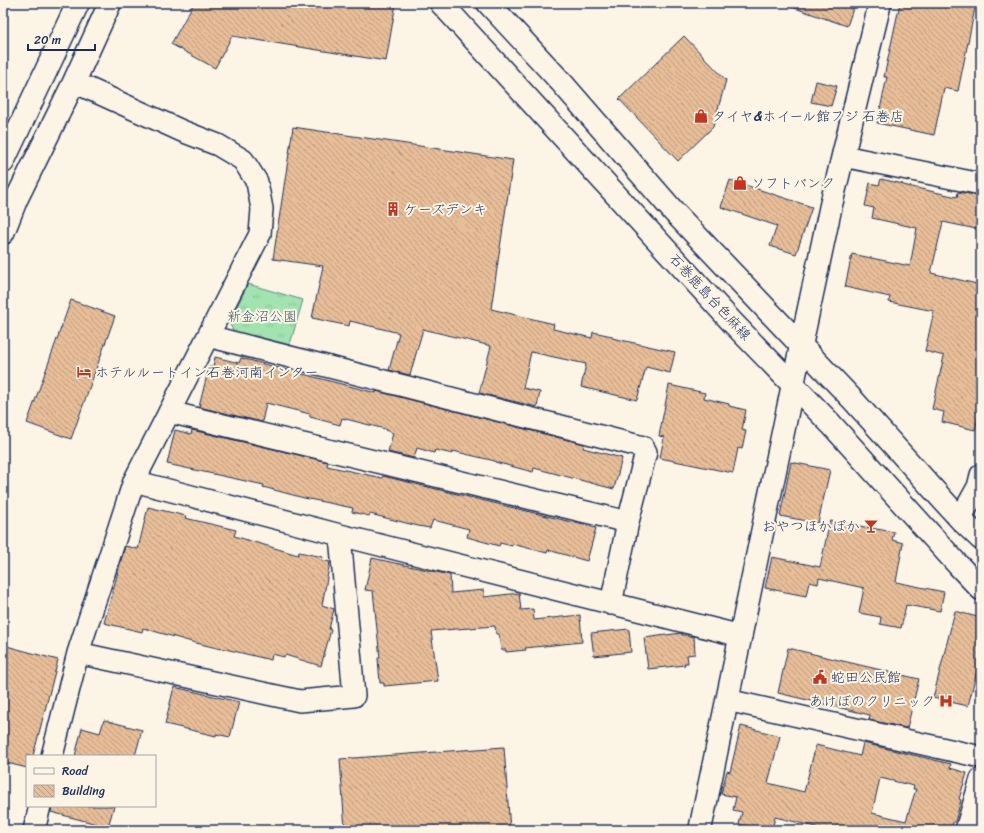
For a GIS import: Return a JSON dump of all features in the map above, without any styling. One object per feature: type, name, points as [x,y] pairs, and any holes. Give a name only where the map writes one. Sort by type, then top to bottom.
[{"type":"main road","points":[[3,162],[78,3]]},
{"type":"main road","points":[[3,233],[16,200],[74,82],[110,3]]},
{"type":"main road","name":"石巻鹿島台色麻線","points":[[441,3],[732,322],[793,383],[981,589]]},
{"type":"main road","points":[[488,3],[562,83],[674,213],[853,400],[960,519],[981,539]]},
{"type":"main road","points":[[700,830],[801,345],[843,156],[880,3]]},
{"type":"street","points":[[52,755],[78,653],[134,481],[260,234],[262,209],[256,182],[243,160],[218,145],[182,131],[74,82]]},
{"type":"street","points":[[843,156],[981,184]]},
{"type":"street","points":[[208,336],[643,447],[646,452],[628,522],[611,604]]},
{"type":"street","points":[[170,412],[628,522]]},
{"type":"street","points":[[134,481],[340,535],[741,636]]},
{"type":"street","points":[[960,519],[980,484]]},
{"type":"street","points":[[78,653],[300,701],[354,696],[340,535]]},
{"type":"street","points":[[727,700],[981,757]]},
{"type":"street","points":[[966,830],[981,779]]},
{"type":"street","points":[[34,830],[40,807]]},
{"type":"green space","name":"新金沼公園","points":[[248,284],[303,300],[288,351],[237,337],[229,323]]},
{"type":"building","points":[[194,3],[396,3],[386,61],[232,36],[215,68],[171,44]]},
{"type":"building","points":[[789,3],[855,3],[847,26],[789,6]]},
{"type":"building","points":[[900,3],[976,3],[958,91],[944,88],[934,135],[877,123],[887,77],[884,77]]},
{"type":"building","points":[[684,36],[726,80],[713,127],[678,161],[619,99]]},
{"type":"building","points":[[816,81],[837,86],[831,106],[811,102]]},
{"type":"building","name":"ケーズデンキ","points":[[293,127],[513,160],[491,309],[554,324],[553,329],[592,338],[593,332],[612,336],[612,338],[675,352],[670,373],[646,367],[637,400],[581,387],[586,364],[531,352],[523,388],[540,392],[537,407],[479,393],[491,346],[423,329],[410,375],[389,370],[399,333],[350,321],[349,326],[312,318],[323,266],[273,259]]},
{"type":"building","points":[[881,179],[957,197],[958,192],[981,196],[981,230],[943,222],[931,273],[981,285],[981,407],[975,430],[942,422],[944,412],[932,409],[944,356],[925,351],[934,311],[889,302],[890,297],[845,287],[852,254],[910,266],[917,228],[872,218],[874,208],[865,206],[870,183],[879,185]]},
{"type":"building","points":[[730,180],[812,207],[796,254],[770,246],[777,226],[721,207]]},
{"type":"building","name":"ホテルルートイン石巻河南インター","points":[[71,300],[115,316],[71,439],[27,423]]},
{"type":"building","points":[[215,357],[239,363],[241,358],[584,444],[583,448],[622,458],[614,489],[534,468],[533,472],[453,451],[453,454],[435,450],[434,453],[417,448],[414,458],[388,452],[393,433],[385,429],[342,418],[340,425],[310,417],[310,414],[266,403],[262,422],[199,407],[209,367],[213,367]]},
{"type":"building","points":[[669,385],[705,393],[704,398],[746,410],[742,430],[746,431],[742,449],[738,448],[733,473],[660,458],[664,437],[659,436]]},
{"type":"building","points":[[175,430],[191,434],[192,430],[328,462],[327,466],[382,478],[383,476],[596,528],[587,561],[548,550],[547,553],[512,544],[512,546],[500,543],[499,546],[467,537],[469,529],[433,520],[430,528],[370,514],[369,516],[352,512],[353,508],[304,498],[263,487],[264,485],[167,464]]},
{"type":"building","points":[[791,462],[830,470],[818,523],[780,516]]},
{"type":"building","points":[[148,507],[186,516],[185,518],[236,530],[234,536],[298,555],[299,552],[323,557],[322,560],[330,562],[322,605],[334,609],[329,629],[331,630],[321,666],[285,655],[284,657],[272,654],[271,660],[192,642],[143,628],[142,632],[104,623],[125,546],[138,549]]},
{"type":"building","points":[[830,521],[894,532],[892,540],[903,543],[896,582],[944,592],[940,611],[906,605],[901,628],[880,624],[881,617],[859,613],[864,588],[819,578],[818,584],[809,582],[806,596],[765,588],[772,557],[820,567]]},
{"type":"building","points":[[372,558],[450,575],[451,593],[484,590],[484,597],[519,593],[521,610],[533,609],[534,620],[580,615],[582,642],[525,648],[526,650],[506,652],[506,650],[501,650],[499,634],[496,634],[495,626],[431,631],[438,681],[384,686],[384,683],[380,683],[378,658],[380,658],[373,591],[365,590]]},
{"type":"building","points":[[955,611],[981,618],[981,655],[968,706],[933,698]]},
{"type":"building","points":[[629,629],[631,652],[594,656],[591,633]]},
{"type":"building","points":[[681,633],[682,635],[688,635],[688,637],[694,636],[695,654],[687,655],[688,663],[684,663],[685,665],[648,669],[644,638]]},
{"type":"building","points":[[3,645],[58,660],[33,755],[26,755],[26,768],[3,762]]},
{"type":"building","points":[[788,648],[919,679],[907,728],[869,720],[870,715],[778,693]]},
{"type":"building","points":[[174,687],[239,702],[230,737],[216,734],[216,736],[165,724]]},
{"type":"building","points":[[104,720],[142,730],[135,755],[75,755],[82,728],[100,733]]},
{"type":"building","points":[[741,726],[780,736],[768,783],[804,792],[816,745],[860,756],[863,743],[951,764],[950,768],[967,773],[959,799],[961,800],[955,822],[953,822],[951,830],[829,830],[775,817],[772,830],[763,830],[739,824],[742,812],[733,810],[736,797],[721,794],[727,771],[730,772]],"holes":[[[880,778],[914,786],[913,789],[916,789],[906,821],[872,813]]]},
{"type":"building","points":[[504,747],[510,830],[345,830],[340,759]]},
{"type":"building","points":[[52,807],[114,807],[108,827],[51,812]]},
{"type":"place","name":"タイヤ&ホイール館フジ 石巻店","points":[[701,116]]},
{"type":"place","name":"ソフトバンク","points":[[740,183]]},
{"type":"place","name":"ケーズデンキ","points":[[393,209]]},
{"type":"place","name":"ホテルルートイン石巻河南インター","points":[[84,372]]},
{"type":"place","name":"おやつほかぽか","points":[[871,526]]},
{"type":"place","name":"蛇田公民館","points":[[820,677]]},
{"type":"place","name":"あけぼのクリニック","points":[[946,701]]}]
